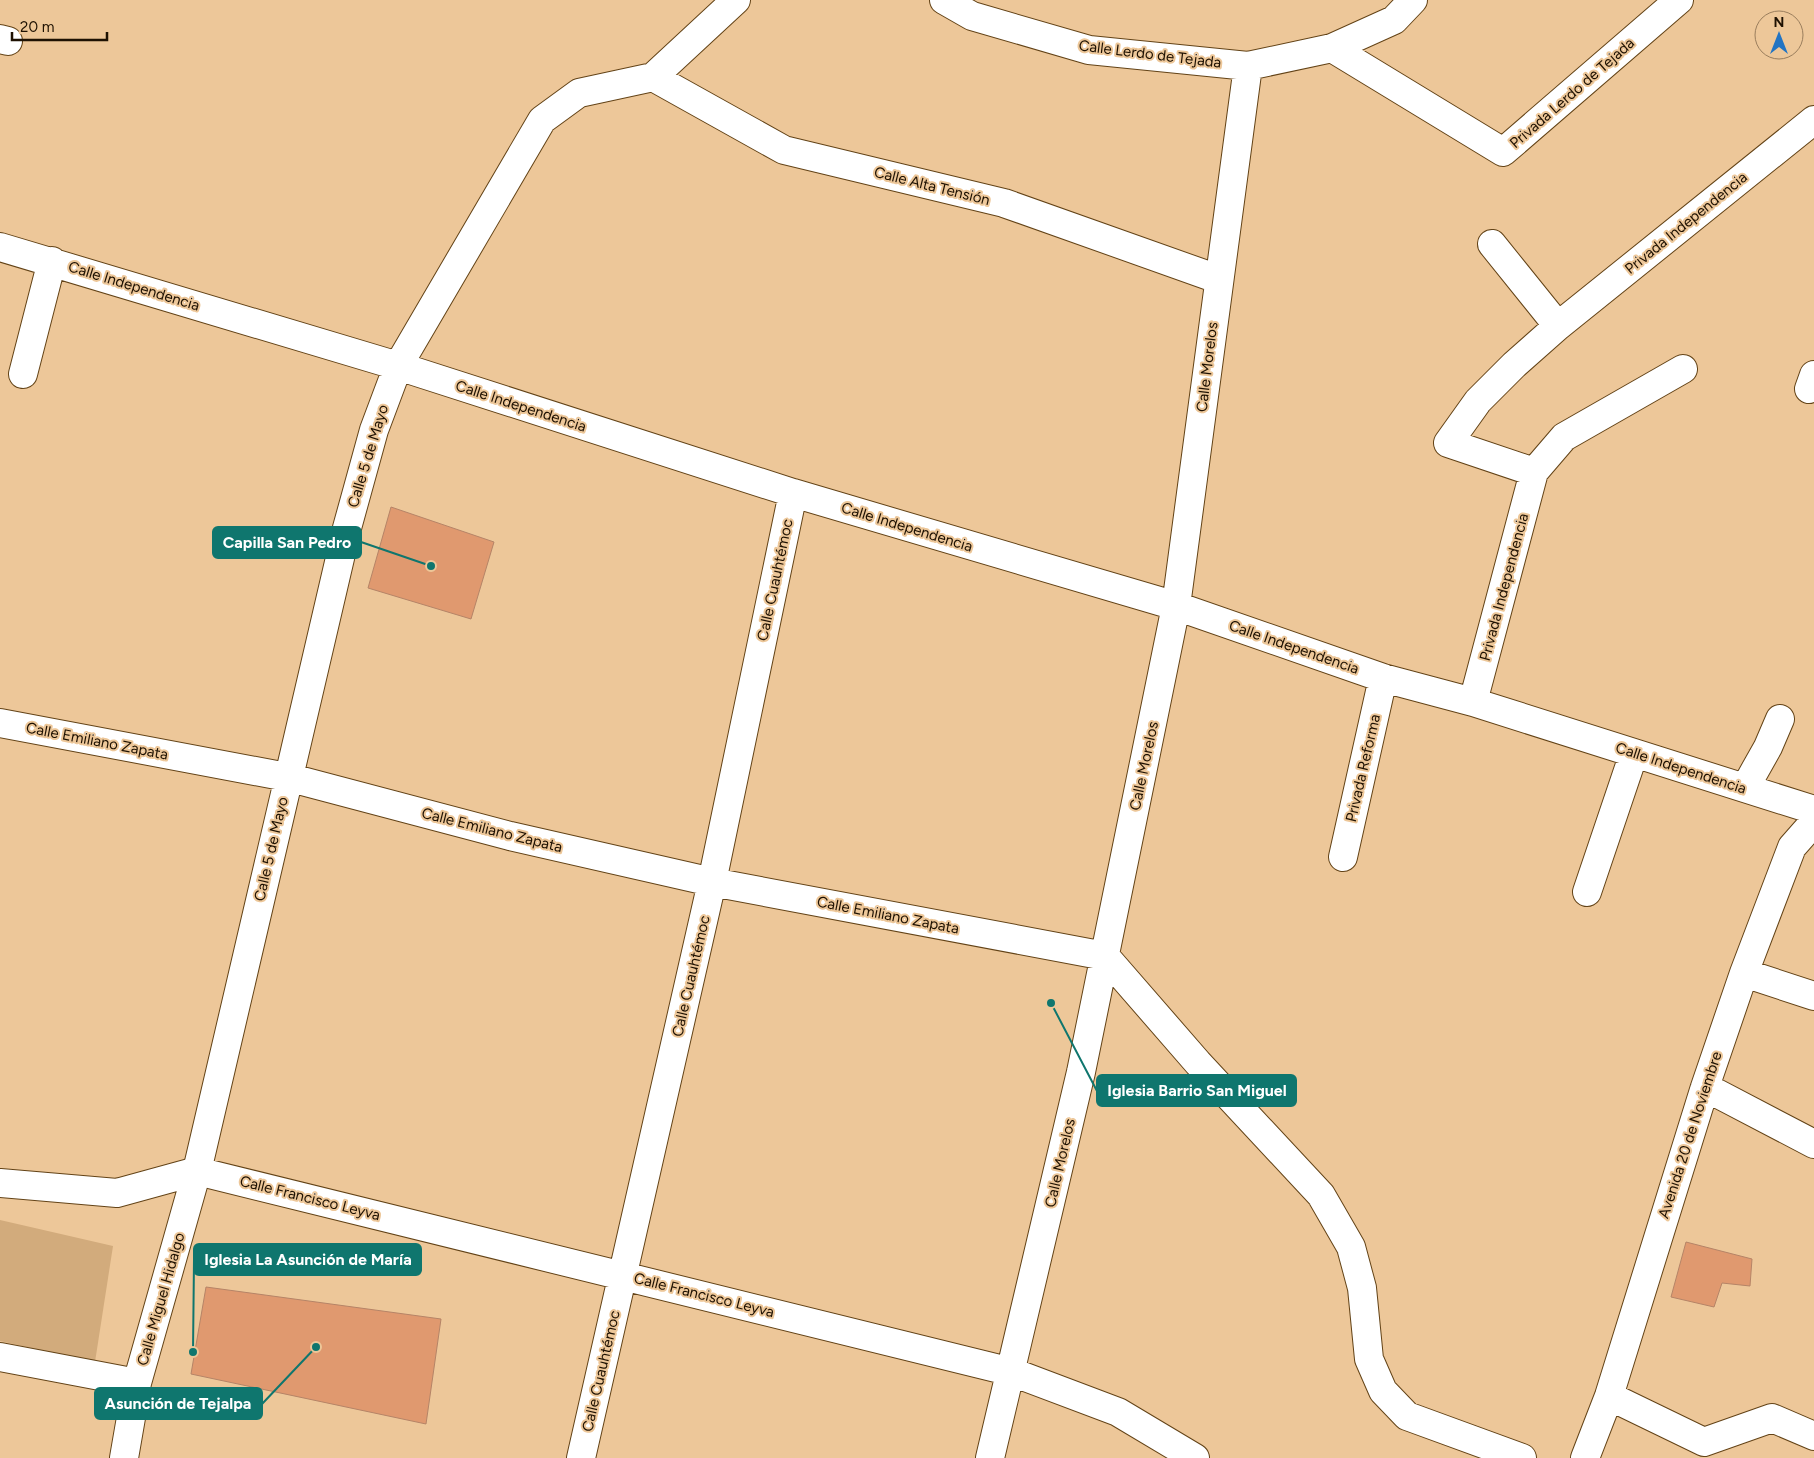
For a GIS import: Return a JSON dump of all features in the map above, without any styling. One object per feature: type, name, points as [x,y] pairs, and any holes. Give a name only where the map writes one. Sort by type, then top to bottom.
[{"type":"street","points":[[653,77],[736,0]]},
{"type":"street","name":"Calle Lerdo de Tejada","points":[[944,0],[972,16],[1089,50],[1248,66],[1332,48],[1394,20],[1413,0]]},
{"type":"street","name":"Privada Lerdo de Tejada","points":[[1332,48],[1503,152],[1680,0]]},
{"type":"street","name":"Calle Morelos","points":[[990,1458],[1012,1372],[1081,1072],[1176,606],[1248,66]]},
{"type":"street","name":"Calle Alta Tensión","points":[[653,77],[784,150],[1004,203],[1218,280]]},
{"type":"street","name":"Calle 5 de Mayo","points":[[197,1171],[347,528],[374,430],[398,366],[542,120],[579,93],[653,77]]},
{"type":"street","name":"Privada Independencia","points":[[1534,472],[1448,444],[1478,401],[1558,326],[1814,120]]},
{"type":"street","points":[[1492,244],[1558,326]]},
{"type":"street","name":"Calle Independencia","points":[[0,247],[398,366],[793,493],[1176,606],[1383,678],[1473,702],[1814,810]]},
{"type":"street","points":[[23,374],[52,261]]},
{"type":"street","name":"Privada Independencia","points":[[1473,702],[1534,472],[1564,437],[1683,369]]},
{"type":"street","name":"Calle Cuauhtémoc","points":[[582,1458],[712,882],[793,493]]},
{"type":"street","name":"Privada Reforma","points":[[1343,857],[1383,678]]},
{"type":"street","points":[[1745,788],[1768,747],[1780,719]]},
{"type":"street","name":"Calle Emiliano Zapata","points":[[0,723],[288,777],[510,836],[712,882],[1105,956]]},
{"type":"street","points":[[1588,892],[1634,753]]},
{"type":"street","name":"Avenida 20 de Noviembre","points":[[1585,1458],[1609,1396],[1705,1087],[1744,973],[1792,847],[1814,822]]},
{"type":"street","points":[[1105,956],[1198,1063],[1321,1195],[1351,1247],[1362,1288],[1369,1359],[1383,1391],[1407,1416],[1522,1458]]},
{"type":"street","points":[[1744,973],[1814,996]]},
{"type":"street","points":[[1705,1087],[1814,1144]]},
{"type":"street","points":[[0,1183],[117,1193],[197,1171]]},
{"type":"street","name":"Calle Francisco Leyva","points":[[197,1171],[1012,1372],[1118,1412],[1195,1458]]},
{"type":"street","name":"Calle Miguel Hidalgo","points":[[124,1458],[137,1384],[197,1171]]},
{"type":"street","points":[[0,1357],[137,1384]]},
{"type":"street","points":[[1609,1396],[1704,1442],[1772,1418],[1814,1436]]},
{"type":"shaded area","points":[[0,1220],[113,1246],[95,1362],[0,1341]]},
{"type":"building","points":[[391,507],[494,542],[471,619],[368,588]]},
{"type":"building","points":[[1686,1242],[1752,1259],[1750,1286],[1722,1283],[1714,1307],[1671,1297]]},
{"type":"building","points":[[206,1287],[441,1319],[426,1424],[191,1374]]},
{"type":"place","name":"Capilla San Pedro","points":[[431,566]]},
{"type":"place","name":"Iglesia Barrio San Miguel","points":[[1051,1003]]},
{"type":"place","name":"Asunción de Tejalpa","points":[[316,1347]]},
{"type":"place","name":"Iglesia La Asunción de María","points":[[193,1352]]}]
